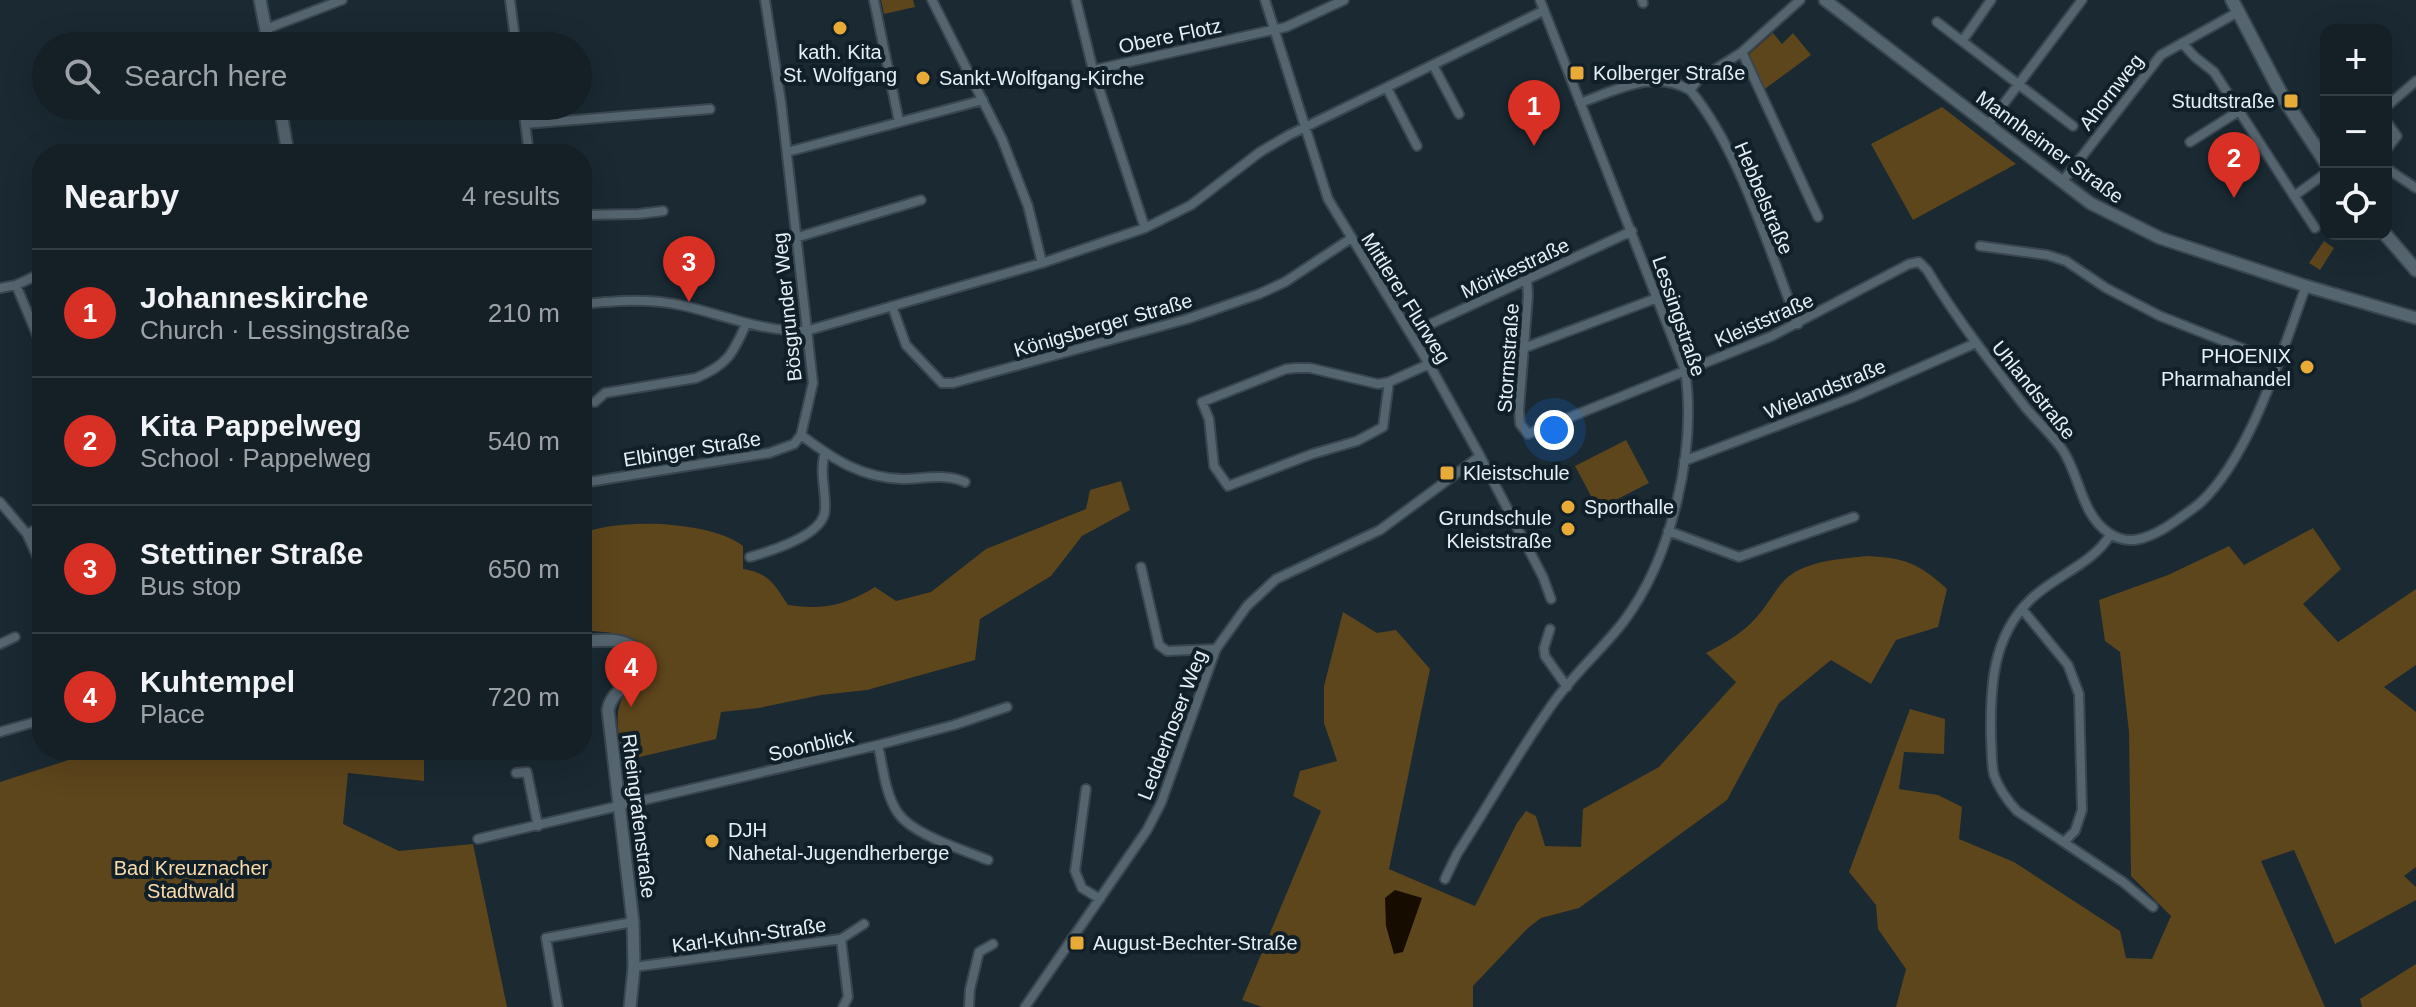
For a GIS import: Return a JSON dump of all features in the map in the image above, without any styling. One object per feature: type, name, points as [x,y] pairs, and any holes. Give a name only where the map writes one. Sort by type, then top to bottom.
[{"type":"main road","points":[[2235,6],[2284,99],[2320,154]]},
{"type":"main road","points":[[2390,240],[2416,270]]},
{"type":"street","points":[[260,0],[267,32]]},
{"type":"street","points":[[266,29],[342,0]]},
{"type":"street","points":[[510,0],[514,32]]},
{"type":"street","name":"Bösgrunder Weg","points":[[765,0],[787,152],[813,383],[801,435]]},
{"type":"street","points":[[874,0],[899,122]]},
{"type":"street","points":[[932,0],[1002,139],[1028,206],[1042,263]]},
{"type":"street","points":[[1076,0],[1093,70],[1145,228]]},
{"type":"street","name":"Mittlerer Flurweg","points":[[1265,0],[1328,199],[1429,364],[1543,577],[1551,599]]},
{"type":"street","name":"Obere Flotz","points":[[1093,70],[1286,27],[1344,0]]},
{"type":"street","name":"Lessingstraße","points":[[1445,879],[1457,854],[1549,707],[1626,618],[1653,574],[1668,531],[1684,461],[1688,409],[1685,370],[1540,0]]},
{"type":"street","points":[[1580,103],[1645,80],[1679,84],[1690,90],[1698,80],[1742,52],[1800,0]]},
{"type":"street","name":"Mannheimer Straße","points":[[1825,0],[2090,203],[2137,229],[2306,286],[2416,318]]},
{"type":"street","points":[[1963,40],[1991,0]]},
{"type":"street","points":[[1987,126],[2082,0]]},
{"type":"street","name":"Ahornweg","points":[[2062,182],[2161,55],[2235,6]]},
{"type":"street","points":[[592,303],[625,300],[661,302],[770,330],[806,331],[1042,263],[1145,228],[1191,205],[1260,152],[1543,11]]},
{"type":"street","points":[[1937,22],[2073,126]]},
{"type":"street","points":[[2182,43],[2214,72],[2315,228]]},
{"type":"street","points":[[1742,52],[1818,217]]},
{"type":"street","points":[[1433,65],[1459,114]]},
{"type":"street","points":[[2392,102],[2416,81]]},
{"type":"street","points":[[1387,88],[1417,146]]},
{"type":"street","name":"Hebbelstraße","points":[[1690,90],[1701,103],[1733,160],[1798,324]]},
{"type":"street","points":[[787,152],[983,100]]},
{"type":"street","points":[[592,119],[710,109]]},
{"type":"street","points":[[2190,142],[2239,111]]},
{"type":"street","points":[[282,120],[286,144]]},
{"type":"street","points":[[525,120],[528,144]]},
{"type":"street","points":[[525,124],[574,120]]},
{"type":"street","points":[[2392,172],[2416,188]]},
{"type":"street","points":[[2294,196],[2320,177]]},
{"type":"street","points":[[795,238],[921,200]]},
{"type":"street","points":[[592,215],[663,211]]},
{"type":"street","name":"Mörikestraße","points":[[1411,333],[1632,231]]},
{"type":"street","name":"Königsberger Straße","points":[[892,306],[906,345],[942,383],[953,383],[1187,319],[1259,294],[1285,282],[1350,239]]},
{"type":"street","points":[[1980,246],[2047,255],[2066,261],[2106,288],[2160,316],[2277,362]]},
{"type":"street","name":"Kleiststraße","points":[[1528,434],[1798,324],[1909,264],[1919,262]]},
{"type":"street","name":"Uhlandstraße","points":[[1919,262],[1976,343],[2062,448],[2075,471],[2091,514],[2110,535]]},
{"type":"street","points":[[0,288],[32,278]]},
{"type":"street","name":"Stormstraße","points":[[1527,280],[1519,410],[1520,424],[1528,434]]},
{"type":"street","points":[[16,285],[32,323]]},
{"type":"street","points":[[2153,907],[2123,882],[2009,803],[1999,787],[1992,766],[1993,676],[2003,640],[2022,609],[2044,588],[2102,548],[2110,535],[2125,541],[2143,539],[2201,502],[2234,457],[2254,420],[2306,286]]},
{"type":"street","points":[[1524,348],[1657,298]]},
{"type":"street","points":[[595,402],[605,393],[696,378],[721,366],[733,354],[746,324]]},
{"type":"street","name":"Wielandstraße","points":[[1684,461],[1851,398],[1976,343]]},
{"type":"street","points":[[1389,382],[1383,427],[1357,441],[1312,454],[1228,486],[1214,466],[1209,419],[1202,402],[1286,369],[1310,368],[1364,382],[1389,382],[1429,364]]},
{"type":"street","points":[[801,435],[841,464],[868,475],[903,479],[953,478],[965,482]]},
{"type":"street","name":"Elbinger Straße","points":[[592,481],[769,453],[794,444],[801,435]]},
{"type":"street","points":[[750,557],[782,547],[823,520],[822,464],[825,453]]},
{"type":"street","name":"Ledderhoser Weg","points":[[1025,1007],[1147,830],[1161,803],[1216,649],[1247,606],[1276,579],[1380,530],[1480,456]]},
{"type":"street","points":[[0,502],[27,534],[32,545]]},
{"type":"street","points":[[1668,531],[1739,557],[1854,517]]},
{"type":"street","points":[[27,534],[32,531]]},
{"type":"street","points":[[1141,567],[1159,645],[1167,651],[1216,649]]},
{"type":"street","points":[[2022,609],[2068,665],[2079,694],[2082,810],[2075,831],[2064,842]]},
{"type":"street","points":[[1550,629],[1544,648],[1545,656],[1567,687]]},
{"type":"street","points":[[0,644],[15,637]]},
{"type":"street","name":"Rheingrafenstraße","points":[[592,641],[623,642],[639,655],[637,673],[611,698],[608,710],[633,922],[634,967],[630,1007]]},
{"type":"street","name":"Soonblick","points":[[478,839],[878,745],[1007,707]]},
{"type":"street","points":[[0,732],[32,723]]},
{"type":"street","points":[[878,745],[893,803],[900,816],[934,837],[988,860]]},
{"type":"street","points":[[516,773],[527,772],[538,826]]},
{"type":"street","points":[[1086,789],[1075,871],[1082,888],[1100,899]]},
{"type":"street","points":[[558,1007],[546,938],[633,922]]},
{"type":"street","name":"Karl-Kuhn-Straße","points":[[634,967],[841,939],[864,924]]},
{"type":"street","points":[[841,939],[848,997],[843,1007]]},
{"type":"street","points":[[969,1007],[979,952],[993,944]]},
{"type":"green space","points":[[881,0],[913,0],[915,7],[884,14]]},
{"type":"green space","points":[[1773,33],[1782,44],[1793,33],[1811,55],[1762,91],[1747,56]]},
{"type":"green space","points":[[1942,107],[2016,164],[1913,220],[1871,144]]},
{"type":"green space","points":[[2324,241],[2334,248],[2320,270],[2309,263]]},
{"type":"green space","points":[[1626,440],[1649,483],[1598,509],[1575,466]]},
{"type":"green space","points":[[1121,481],[1130,510],[1082,536],[1051,576],[980,619],[975,660],[867,690],[721,712],[716,739],[623,761],[618,711],[624,696],[643,675],[648,661],[647,651],[630,638],[592,631],[592,531],[618,525],[664,524],[710,531],[729,538],[743,546],[743,569],[759,573],[770,581],[788,605],[833,605],[875,587],[896,601],[931,592],[986,549],[1086,509],[1090,490]]},
{"type":"green space","points":[[2313,528],[2341,569],[2303,604],[2338,642],[2416,589],[2416,665],[2384,687],[2416,712],[2416,867],[2404,876],[2416,887],[2416,900],[2335,944],[2294,850],[2261,861],[2325,1007],[1896,1007],[1906,969],[1878,929],[1876,905],[1849,872],[1910,709],[1945,719],[1944,754],[1904,752],[1899,789],[1938,795],[1962,807],[1959,839],[2014,862],[2120,931],[2126,958],[2152,959],[2171,916],[2131,876],[2129,732],[2120,652],[2105,641],[2099,600],[2168,575],[2229,546],[2244,565]]},
{"type":"green space","points":[[1867,556],[1892,558],[1911,564],[1947,589],[1938,627],[1896,640],[1871,684],[1831,660],[1779,703],[1727,800],[1579,908],[1541,918],[1528,928],[1473,986],[1473,1007],[1262,1007],[1242,1000],[1321,811],[1293,796],[1300,771],[1337,761],[1324,723],[1324,686],[1343,612],[1377,633],[1396,630],[1430,669],[1389,869],[1475,906],[1526,811],[1536,816],[1545,846],[1581,847],[1583,809],[1659,767],[1736,682],[1706,653],[1749,625],[1788,577],[1816,564]]},
{"type":"green space","name":"Bad Kreuznacher Stadtwald","points":[[69,760],[424,760],[424,781],[348,773],[343,824],[399,851],[473,844],[507,1007],[0,1007],[0,782]]},
{"type":"green space","points":[[2416,964],[2416,1007],[2362,1007],[2360,999]]},
{"type":"shaded area","points":[[1395,890],[1422,898],[1403,952],[1394,954],[1386,926],[1385,898]]},
{"type":"place","name":"kath. Kita St. Wolfgang","points":[[840,28]]},
{"type":"place","name":"Kolberger Straße","points":[[1577,73]]},
{"type":"place","name":"Sankt-Wolfgang-Kirche","points":[[923,78]]},
{"type":"place","name":"Studtstraße","points":[[2291,101]]},
{"type":"place","name":"Johanneskirche","points":[[1534,146]]},
{"type":"place","name":"Kita Pappelweg","points":[[2234,198]]},
{"type":"place","name":"Stettiner Straße","points":[[689,302]]},
{"type":"place","name":"PHOENIX Pharmahandel","points":[[2307,367]]},
{"type":"place","name":"Kleistschule","points":[[1447,473]]},
{"type":"place","name":"Sporthalle","points":[[1568,507]]},
{"type":"place","name":"Grundschule Kleiststraße","points":[[1568,529]]},
{"type":"place","name":"Kuhtempel","points":[[631,707]]},
{"type":"place","name":"DJH Nahetal-Jugendherberge","points":[[712,841]]},
{"type":"place","name":"August-Bechter-Straße","points":[[1077,943]]}]
